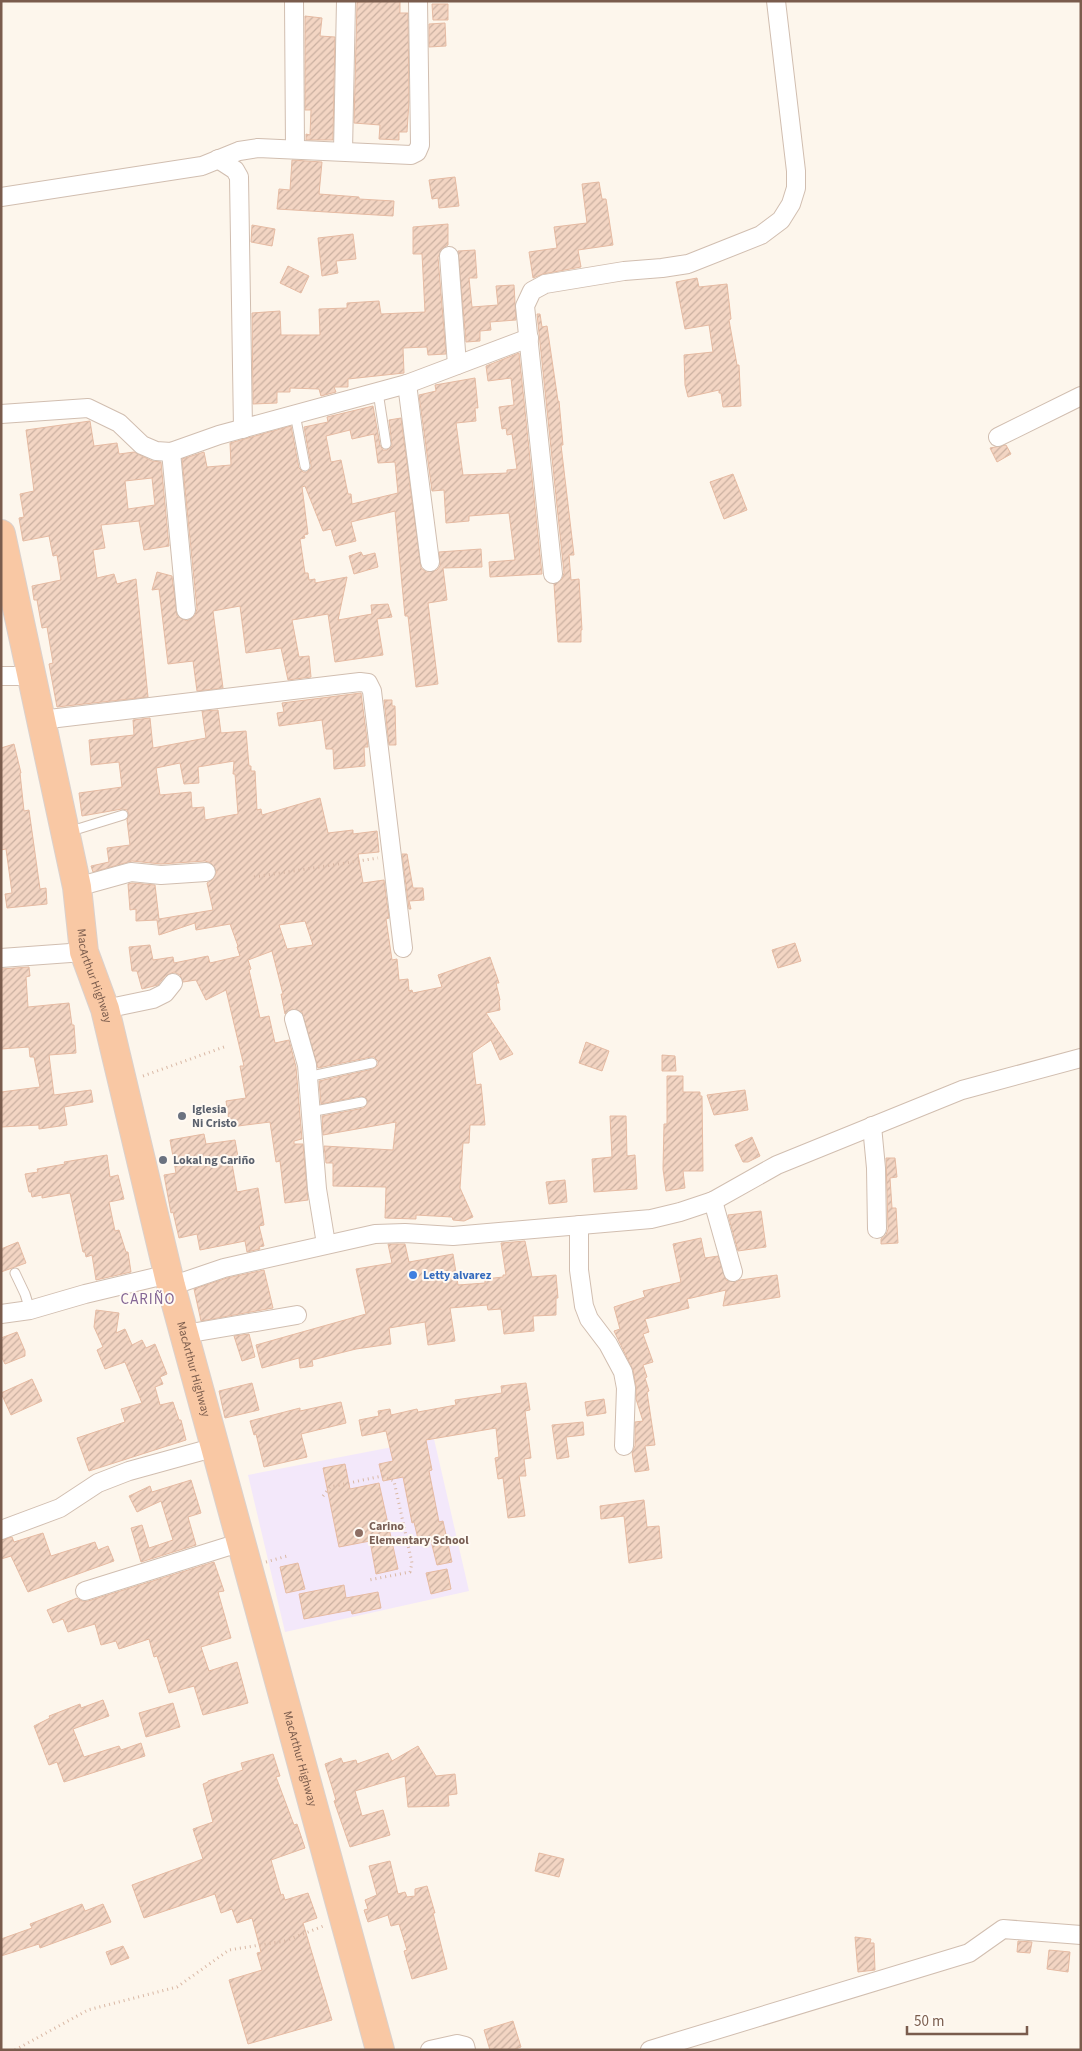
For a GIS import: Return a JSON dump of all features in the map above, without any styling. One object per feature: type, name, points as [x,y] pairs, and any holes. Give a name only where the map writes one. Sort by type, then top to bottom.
[{"type":"highway","name":"MacArthur Highway","points":[[1,534],[6,577],[32,676],[77,887],[84,952],[105,1010],[170,1280],[380,2050]]},
{"type":"street","points":[[294,1],[295,149]]},
{"type":"street","points":[[342,151],[346,1]]},
{"type":"street","points":[[1,197],[202,166],[239,152],[258,148],[410,154],[417,152],[420,145],[418,1]]},
{"type":"street","points":[[553,574],[525,306],[532,290],[545,284],[624,271],[688,264],[761,235],[781,220],[791,204],[796,188],[796,172],[776,1]]},
{"type":"street","points":[[218,159],[235,170],[238,177],[243,429]]},
{"type":"street","points":[[450,256],[457,365]]},
{"type":"street","points":[[1,414],[88,408],[119,423],[142,445],[156,451],[171,452],[295,414],[407,384],[529,338]]},
{"type":"street","points":[[407,384],[430,562]]},
{"type":"street","points":[[998,437],[1081,396]]},
{"type":"street","points":[[171,452],[186,610]]},
{"type":"street","points":[[1,676],[32,676]]},
{"type":"street","points":[[41,720],[360,682],[368,683],[372,691],[403,948]]},
{"type":"street","points":[[77,887],[131,872],[161,875],[206,872]]},
{"type":"street","points":[[1,958],[84,952]]},
{"type":"street","points":[[105,1010],[153,999],[165,993],[173,983]]},
{"type":"street","points":[[294,1019],[307,1065],[317,1188],[326,1244]]},
{"type":"street","points":[[1,1314],[30,1310],[85,1294],[170,1280],[375,1234],[405,1232],[453,1236],[651,1219],[713,1201],[777,1165],[962,1090],[1081,1058]]},
{"type":"street","points":[[872,1126],[876,1168],[877,1229]]},
{"type":"street","points":[[713,1201],[733,1272]]},
{"type":"street","points":[[579,1225],[579,1270],[584,1306],[589,1319],[608,1344],[623,1372],[626,1388],[624,1446]]},
{"type":"street","points":[[185,1334],[297,1315]]},
{"type":"street","points":[[1,1530],[60,1508],[98,1483],[130,1471],[216,1447]]},
{"type":"street","points":[[85,1591],[242,1542]]},
{"type":"street","points":[[650,2050],[969,1953],[1003,1929],[1081,1935]]},
{"type":"street","points":[[430,2050],[457,2044],[465,2046],[466,2050]]},
{"type":"lane","points":[[378,392],[386,444]]},
{"type":"lane","points":[[295,414],[305,466]]},
{"type":"lane","points":[[66,833],[123,815]]},
{"type":"lane","points":[[307,1077],[372,1063]]},
{"type":"lane","points":[[310,1112],[362,1102]]},
{"type":"lane","points":[[15,1273],[30,1310]]},
{"type":"path","points":[[254,877],[391,856]]},
{"type":"path","points":[[124,1083],[224,1047]]},
{"type":"path","points":[[323,1496],[330,1487],[338,1485],[382,1476],[394,1481],[412,1563],[410,1572],[368,1580]]},
{"type":"path","points":[[16,2050],[88,2010],[177,1987],[229,1950],[285,1941],[344,1918]]},
{"type":"shaded area","name":"Carino Elementary School","points":[[434,1439],[469,1591],[285,1632],[248,1475]]},
{"type":"building","points":[[400,1],[400,13],[408,13],[409,101],[407,132],[399,132],[399,140],[379,139],[380,125],[354,123],[357,2]]},
{"type":"building","points":[[432,4],[448,4],[448,20],[433,20]]},
{"type":"building","points":[[305,16],[322,18],[320,36],[335,37],[333,140],[306,140],[306,134],[310,135],[311,110],[305,110]]},
{"type":"building","points":[[445,23],[446,46],[429,47],[429,24]]},
{"type":"building","points":[[292,160],[322,162],[319,194],[394,201],[393,216],[277,209],[279,189],[290,190]]},
{"type":"building","points":[[455,177],[459,206],[439,208],[438,198],[432,199],[429,180]]},
{"type":"building","points":[[599,182],[602,199],[606,199],[613,245],[578,250],[581,267],[543,274],[533,278],[529,252],[557,248],[554,227],[587,223],[582,184]]},
{"type":"building","points":[[448,224],[448,245],[443,248],[438,257],[446,354],[428,355],[427,347],[403,348],[404,373],[348,379],[348,387],[334,387],[336,392],[321,396],[319,389],[290,388],[290,392],[277,392],[277,403],[253,404],[252,313],[280,311],[281,335],[320,335],[319,309],[347,308],[347,303],[379,301],[381,314],[425,312],[422,254],[413,254],[413,227]]},
{"type":"building","points":[[252,225],[275,229],[272,246],[251,242]]},
{"type":"building","points":[[353,234],[356,259],[336,261],[338,273],[322,276],[318,238]]},
{"type":"building","points":[[475,250],[477,278],[469,278],[472,307],[498,305],[496,286],[514,285],[516,320],[490,322],[491,330],[480,331],[480,341],[466,342],[458,251]]},
{"type":"building","points":[[288,266],[309,276],[301,293],[280,283]]},
{"type":"building","points":[[697,278],[699,287],[727,284],[731,319],[729,320],[737,365],[739,365],[741,406],[723,407],[719,390],[688,397],[685,385],[684,355],[713,352],[709,325],[685,329],[676,282]]},
{"type":"building","points":[[537,314],[540,314],[542,327],[547,326],[559,401],[563,445],[561,445],[574,555],[569,555],[571,580],[579,579],[581,642],[558,642],[554,584],[562,579],[564,573]]},
{"type":"building","points":[[519,353],[542,574],[490,577],[489,562],[515,560],[509,513],[469,516],[469,521],[446,523],[444,490],[432,491],[419,395],[436,391],[435,385],[475,378],[478,408],[475,408],[476,421],[456,423],[463,475],[507,473],[507,470],[517,469],[512,434],[507,435],[506,428],[502,429],[499,407],[514,405],[511,378],[488,381],[486,366]]},
{"type":"building","points":[[373,406],[380,445],[383,450],[387,450],[392,446],[389,420],[401,418],[421,568],[426,572],[437,570],[440,566],[439,552],[481,549],[482,567],[443,568],[447,600],[428,603],[438,684],[416,687],[408,616],[405,616],[395,511],[351,522],[356,541],[336,546],[331,529],[323,531],[305,486],[302,487],[308,534],[304,535],[305,538],[300,539],[305,573],[308,573],[309,580],[315,579],[315,583],[347,577],[338,620],[372,614],[371,605],[388,604],[392,617],[377,619],[383,655],[335,662],[328,614],[292,620],[299,657],[309,656],[311,677],[288,680],[281,648],[246,653],[240,606],[213,611],[223,688],[197,691],[193,661],[168,664],[159,589],[152,590],[157,572],[172,576],[177,616],[187,621],[195,615],[197,609],[182,459],[204,452],[207,467],[231,465],[230,443],[291,426],[299,468],[303,472],[307,472],[311,465],[304,427],[328,422],[327,417]],"holes":[[[350,430],[352,439],[374,434],[378,463],[395,462],[398,493],[352,504],[341,460],[331,462],[326,436]]]},
{"type":"building","points":[[90,421],[94,446],[117,443],[119,454],[134,452],[152,461],[161,462],[169,546],[144,550],[139,521],[101,525],[105,548],[93,550],[97,578],[114,574],[117,584],[136,579],[148,697],[57,707],[49,664],[53,663],[47,627],[42,628],[37,600],[34,600],[32,586],[61,580],[57,555],[53,556],[49,536],[23,541],[19,518],[24,517],[20,494],[34,491],[26,430]],"holes":[[[152,478],[155,505],[128,509],[125,481]]]},
{"type":"building","points":[[1006,445],[1011,454],[997,462],[990,448]]},
{"type":"building","points":[[733,474],[747,510],[724,519],[710,482]]},
{"type":"building","points":[[361,552],[363,556],[375,553],[378,567],[354,574],[349,556]]},
{"type":"building","points":[[361,693],[368,747],[364,747],[365,766],[334,769],[333,749],[326,749],[322,720],[279,726],[277,713],[284,712],[282,703]]},
{"type":"building","points":[[384,700],[392,700],[392,706],[395,706],[396,745],[389,745]]},
{"type":"building","points":[[218,710],[221,733],[246,731],[249,766],[251,766],[251,771],[255,771],[257,810],[261,809],[262,815],[320,798],[328,833],[353,830],[353,834],[377,831],[379,852],[358,854],[363,883],[384,880],[389,918],[386,919],[392,960],[397,959],[399,980],[408,979],[409,991],[412,990],[413,993],[442,987],[438,975],[490,957],[499,983],[496,983],[500,1010],[486,1013],[513,1054],[500,1060],[491,1040],[472,1053],[476,1085],[481,1084],[485,1125],[470,1125],[469,1143],[463,1143],[460,1188],[473,1217],[464,1221],[453,1220],[452,1217],[416,1215],[416,1219],[385,1218],[386,1187],[333,1186],[333,1163],[326,1163],[324,1146],[393,1150],[396,1122],[323,1135],[322,1116],[364,1108],[368,1101],[361,1096],[321,1104],[319,1081],[373,1069],[378,1065],[378,1061],[371,1057],[318,1068],[302,1012],[292,1009],[285,1014],[281,994],[283,994],[272,951],[248,960],[260,1018],[269,1016],[275,1043],[289,1040],[296,1067],[302,1139],[294,1141],[294,1144],[303,1144],[308,1200],[285,1203],[280,1161],[276,1162],[270,1122],[230,1127],[226,1101],[246,1098],[240,1066],[244,1066],[226,990],[206,1000],[196,980],[183,982],[180,975],[174,972],[165,976],[158,985],[142,989],[137,971],[132,971],[129,947],[150,945],[153,960],[173,957],[174,963],[208,956],[210,963],[240,956],[230,924],[196,930],[195,923],[159,935],[157,920],[136,921],[136,909],[130,910],[128,884],[132,883],[155,885],[159,919],[213,910],[207,883],[212,880],[217,872],[211,863],[205,861],[161,864],[132,861],[93,872],[91,866],[109,862],[107,848],[130,845],[127,820],[129,814],[127,810],[122,809],[82,816],[79,793],[122,787],[119,762],[91,765],[89,740],[134,735],[133,720],[150,718],[153,748],[206,738],[202,711]],"holes":[[[234,761],[233,774],[235,774],[238,814],[205,820],[204,807],[192,808],[191,792],[160,795],[156,768],[180,763],[184,784],[199,783],[198,767]],[[305,921],[313,945],[287,949],[279,925]]]},
{"type":"building","points":[[14,744],[21,773],[24,811],[29,810],[40,889],[46,888],[47,904],[7,908],[5,894],[12,893],[6,849],[1,850],[1,748]]},
{"type":"building","points":[[402,854],[407,854],[413,888],[423,888],[424,900],[409,901],[411,909],[409,909]]},
{"type":"building","points":[[795,943],[801,961],[778,968],[772,950]]},
{"type":"building","points":[[29,967],[30,976],[26,977],[28,1007],[69,1003],[72,1025],[74,1025],[76,1053],[49,1055],[54,1095],[91,1090],[93,1102],[64,1107],[67,1125],[39,1129],[39,1125],[1,1127],[1,1092],[40,1087],[34,1057],[30,1057],[29,1047],[1,1049],[1,969]]},
{"type":"building","points":[[586,1042],[609,1051],[602,1071],[579,1063]]},
{"type":"building","points":[[662,1055],[675,1056],[676,1071],[662,1071]]},
{"type":"building","points":[[667,1076],[683,1076],[683,1092],[700,1092],[700,1096],[702,1096],[703,1171],[683,1171],[685,1188],[666,1191],[663,1169],[664,1124],[667,1124]]},
{"type":"building","points":[[745,1090],[748,1110],[714,1115],[707,1095]]},
{"type":"building","points":[[610,1116],[626,1116],[627,1156],[635,1155],[637,1189],[594,1192],[592,1159],[612,1157]]},
{"type":"building","points":[[204,1134],[206,1144],[235,1140],[238,1157],[231,1158],[237,1192],[258,1188],[264,1225],[259,1226],[264,1246],[259,1247],[260,1249],[247,1252],[245,1241],[200,1250],[197,1234],[179,1238],[173,1212],[171,1213],[164,1175],[176,1173],[170,1140]]},
{"type":"building","points":[[752,1137],[760,1156],[748,1162],[743,1162],[735,1145]]},
{"type":"building","points":[[107,1155],[110,1177],[118,1175],[124,1199],[109,1202],[115,1231],[119,1230],[126,1252],[128,1252],[131,1272],[96,1280],[92,1255],[86,1257],[85,1252],[83,1252],[70,1193],[42,1198],[42,1195],[32,1197],[25,1174],[38,1172],[37,1169],[65,1164],[64,1162]]},
{"type":"building","points":[[886,1158],[895,1158],[897,1177],[890,1178],[892,1208],[896,1208],[898,1243],[881,1244],[881,1239],[886,1235],[888,1229]]},
{"type":"building","points":[[565,1180],[567,1202],[549,1204],[546,1182]]},
{"type":"building","points":[[761,1211],[766,1247],[738,1251],[728,1215]]},
{"type":"building","points":[[701,1238],[705,1258],[718,1256],[726,1280],[735,1282],[777,1275],[780,1297],[723,1306],[726,1290],[687,1299],[689,1308],[645,1319],[649,1332],[643,1334],[653,1362],[643,1365],[647,1377],[645,1378],[649,1391],[647,1392],[655,1445],[645,1446],[649,1470],[635,1472],[632,1452],[635,1446],[635,1422],[643,1421],[636,1399],[633,1370],[614,1331],[620,1329],[614,1307],[645,1297],[643,1291],[681,1282],[673,1244]]},
{"type":"building","points":[[525,1241],[532,1277],[556,1275],[558,1298],[556,1298],[556,1315],[533,1316],[534,1331],[504,1334],[501,1309],[488,1310],[487,1305],[450,1308],[455,1341],[428,1345],[425,1322],[389,1328],[391,1344],[356,1349],[312,1360],[313,1366],[300,1368],[299,1358],[262,1368],[256,1345],[366,1314],[356,1269],[392,1263],[388,1244],[405,1244],[409,1262],[453,1254],[458,1285],[485,1283],[485,1279],[503,1277],[503,1275],[506,1275],[501,1243]]},
{"type":"building","points":[[18,1242],[26,1263],[1,1272],[1,1249]]},
{"type":"building","points":[[264,1270],[273,1308],[201,1321],[194,1289],[227,1278]]},
{"type":"building","points":[[96,1310],[119,1313],[116,1333],[125,1329],[132,1345],[142,1340],[146,1348],[155,1344],[167,1374],[160,1377],[163,1384],[155,1387],[160,1405],[173,1402],[179,1420],[181,1420],[186,1440],[89,1471],[77,1438],[125,1422],[121,1409],[142,1403],[125,1362],[105,1369],[97,1350],[103,1347],[94,1327]]},
{"type":"building","points":[[17,1332],[25,1351],[25,1356],[5,1364],[1,1356],[1,1338]]},
{"type":"building","points":[[249,1334],[255,1357],[242,1361],[234,1336]]},
{"type":"building","points":[[32,1379],[42,1401],[11,1415],[1,1393]]},
{"type":"building","points":[[252,1383],[259,1410],[225,1418],[219,1391]]},
{"type":"building","points":[[526,1383],[530,1410],[525,1411],[531,1458],[524,1459],[526,1476],[519,1476],[525,1516],[508,1518],[503,1478],[498,1479],[495,1458],[499,1457],[496,1428],[426,1440],[432,1470],[429,1471],[439,1522],[443,1521],[452,1562],[437,1565],[430,1537],[418,1539],[414,1522],[412,1523],[403,1477],[383,1481],[379,1464],[393,1461],[386,1431],[362,1436],[359,1420],[379,1416],[378,1411],[390,1409],[391,1415],[417,1409],[418,1412],[456,1405],[455,1400],[502,1393],[501,1386]]},
{"type":"building","points":[[604,1399],[606,1413],[587,1416],[585,1402]]},
{"type":"building","points":[[341,1402],[346,1423],[301,1434],[307,1457],[264,1467],[256,1434],[254,1435],[250,1421],[300,1408],[300,1411]]},
{"type":"building","points":[[583,1422],[584,1435],[566,1437],[569,1457],[557,1459],[552,1425]]},
{"type":"building","points":[[345,1464],[350,1489],[379,1483],[398,1569],[376,1574],[370,1541],[339,1547],[323,1468]]},
{"type":"building","points":[[191,1480],[201,1513],[188,1517],[196,1545],[141,1562],[131,1528],[142,1525],[149,1548],[173,1540],[161,1501],[137,1512],[129,1496],[150,1486],[152,1492]]},
{"type":"building","points":[[644,1500],[647,1527],[659,1526],[662,1558],[629,1563],[624,1516],[601,1519],[600,1506]]},
{"type":"building","points":[[43,1533],[51,1556],[95,1542],[98,1550],[108,1546],[114,1561],[28,1592],[11,1556],[1,1559],[1,1540],[12,1537],[14,1542]]},
{"type":"building","points":[[214,1562],[224,1591],[218,1592],[231,1638],[201,1647],[209,1671],[237,1662],[248,1703],[203,1715],[194,1686],[169,1693],[157,1656],[154,1657],[149,1639],[119,1649],[116,1641],[101,1645],[95,1624],[68,1632],[63,1619],[53,1623],[47,1610],[77,1598],[82,1601],[88,1601]]},
{"type":"building","points":[[298,1563],[305,1589],[286,1593],[280,1567]]},
{"type":"building","points":[[447,1569],[451,1589],[431,1594],[426,1573]]},
{"type":"building","points":[[344,1585],[346,1598],[378,1592],[381,1608],[352,1614],[351,1610],[304,1619],[299,1594]]},
{"type":"building","points":[[103,1700],[109,1716],[73,1729],[84,1757],[119,1746],[121,1750],[141,1743],[145,1756],[64,1782],[57,1762],[49,1765],[34,1726],[50,1718],[49,1716],[80,1704],[81,1708]]},
{"type":"building","points":[[173,1703],[180,1727],[146,1737],[139,1713]]},
{"type":"building","points":[[418,1746],[436,1776],[455,1774],[457,1794],[448,1795],[449,1806],[408,1807],[405,1776],[355,1791],[362,1816],[383,1810],[390,1835],[350,1847],[334,1801],[336,1800],[325,1764],[341,1758],[343,1763],[356,1760],[357,1764],[388,1753],[392,1761]]},
{"type":"building","points":[[273,1754],[280,1776],[276,1777],[294,1825],[297,1824],[305,1848],[271,1860],[281,1895],[283,1894],[285,1900],[308,1893],[317,1918],[303,1923],[332,2020],[248,2044],[229,1980],[262,1970],[257,1953],[261,1952],[252,1918],[237,1923],[232,1909],[221,1913],[215,1894],[144,1918],[132,1885],[203,1859],[193,1829],[213,1822],[203,1784],[243,1770],[241,1763]]},
{"type":"building","points":[[539,1853],[564,1859],[559,1877],[535,1871]]},
{"type":"building","points":[[390,1861],[398,1894],[405,1892],[407,1897],[415,1896],[415,1889],[427,1886],[447,1969],[412,1979],[404,1951],[407,1950],[399,1924],[391,1926],[388,1915],[368,1922],[364,1910],[368,1909],[365,1900],[377,1895],[369,1866]]},
{"type":"building","points":[[82,1904],[85,1911],[103,1904],[111,1922],[40,1948],[39,1944],[1,1956],[1,1939],[32,1928],[30,1924]]},
{"type":"building","points":[[855,1937],[871,1939],[870,1943],[874,1943],[875,1970],[858,1972]]},
{"type":"building","points":[[1018,1941],[1032,1942],[1030,1953],[1017,1952]]},
{"type":"building","points":[[123,1946],[129,1958],[111,1965],[106,1952]]},
{"type":"building","points":[[1049,1950],[1070,1952],[1068,1972],[1047,1969]]},
{"type":"building","points":[[513,2021],[521,2047],[513,2050],[490,2050],[484,2030]]},
{"type":"place","name":"Iglesia Ni Cristo","points":[[182,1116]]},
{"type":"place","name":"Lokal ng Cariño","points":[[163,1160]]},
{"type":"place","name":"Letty alvarez","points":[[413,1275]]},
{"type":"place","name":"Carino Elementary School","points":[[359,1533]]},
{"type":"district","name":"CARIÑO","points":[[148,1299]]}]
